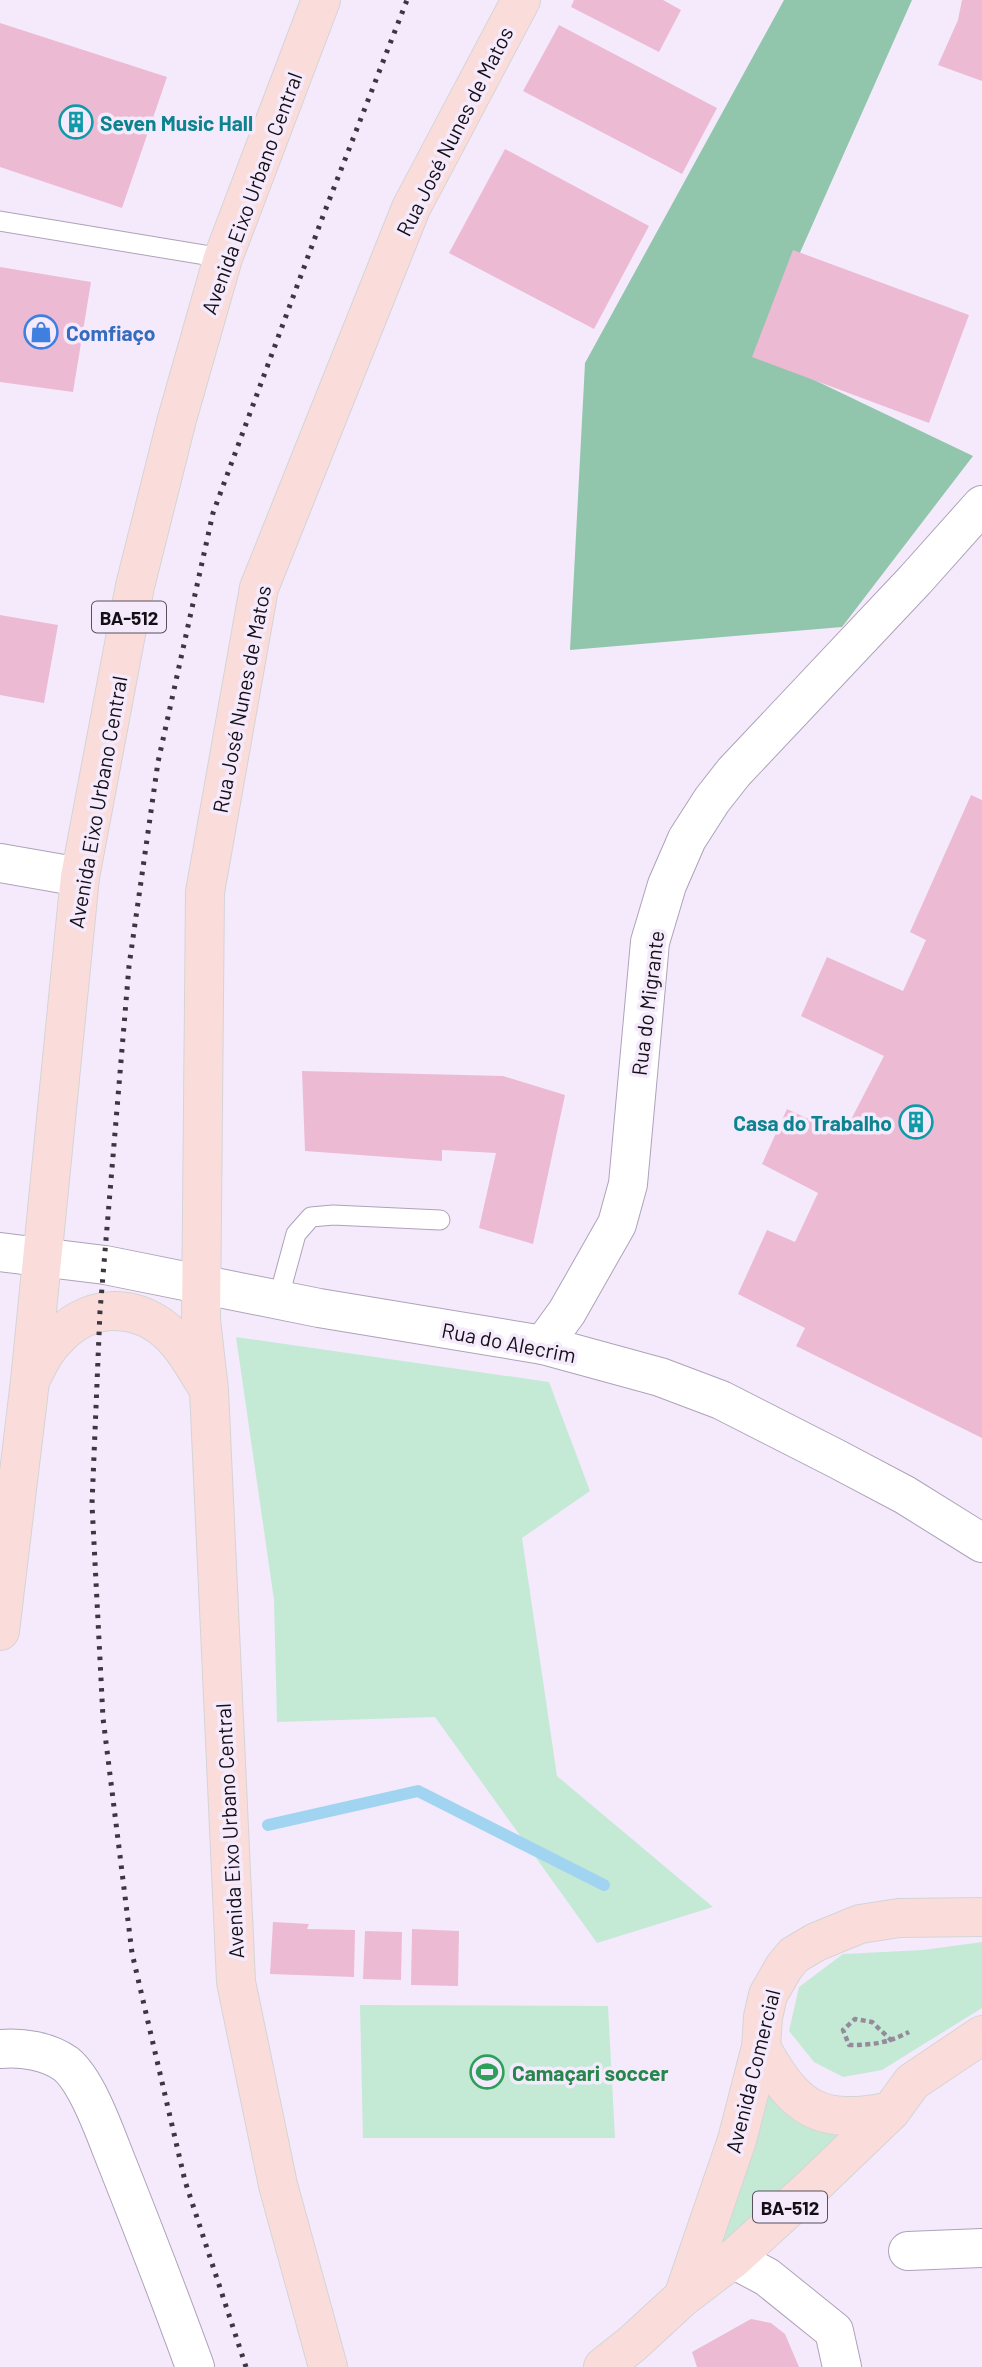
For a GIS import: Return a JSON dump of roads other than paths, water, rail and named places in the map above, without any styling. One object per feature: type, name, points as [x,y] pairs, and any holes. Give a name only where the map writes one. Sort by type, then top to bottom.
[{"type":"main road","name":"Avenida Eixo Urbano Central","points":[[0,1631],[30,1381],[80,877],[135,586],[177,418],[223,258],[321,0]]},
{"type":"main road","name":"Rua José Nunes de Matos","points":[[200,1284],[205,892],[259,588],[411,208],[521,0]]},
{"type":"main road","name":"Rua do Migrante","points":[[544,1345],[617,1224],[628,1184],[650,942],[667,885],[687,839],[734,772],[982,505]]},
{"type":"main road","points":[[0,863],[80,877]]},
{"type":"main road","name":"Rua do Alecrim","points":[[0,1252],[105,1265],[331,1310],[544,1345],[660,1377],[721,1400],[905,1495],[982,1543]]},
{"type":"main road","name":"Avenida Eixo Urbano Central","points":[[200,1284],[209,1390],[236,1982],[278,2185],[328,2367]]},
{"type":"main road","points":[[30,1381],[57,1337],[73,1323],[100,1311],[139,1313],[160,1326],[179,1343],[209,1390]]},
{"type":"main road","name":"Avenida Comercial","points":[[683,2297],[737,2140],[761,2047],[768,1995],[775,1980],[794,1955],[816,1942],[860,1924],[883,1919],[982,1917]]},
{"type":"main road","name":"Avenida Comercial","points":[[603,2367],[683,2297],[733,2259],[814,2185],[891,2111],[912,2082],[982,2035]]},
{"type":"main road","points":[[761,2047],[778,2077],[805,2105],[845,2118],[891,2111]]},
{"type":"main road","points":[[0,2049],[23,2048],[52,2056],[67,2065],[82,2085],[98,2116],[131,2198],[195,2367]]},
{"type":"main road","points":[[908,2251],[982,2248]]},
{"type":"main road","points":[[733,2259],[767,2277],[834,2331],[842,2367]]},
{"type":"lane","points":[[0,221],[223,258]]},
{"type":"lane","points":[[278,1300],[296,1234],[311,1217],[333,1215],[440,1220]]},
{"type":"waterway","points":[[268,1825],[418,1791],[604,1885]]},
{"type":"railway","points":[[246,2367],[185,2181],[132,1953],[103,1718],[92,1504],[100,1311],[129,966],[158,762],[213,513],[323,216],[407,0]]},
{"type":"place","name":"Seven Music Hall","points":[[76,122]]},
{"type":"place","name":"Comfiaço","points":[[41,332]]},
{"type":"place","name":"Casa do Trabalho","points":[[916,1122]]},
{"type":"place","name":"Camaçari soccer","points":[[487,2072]]}]
